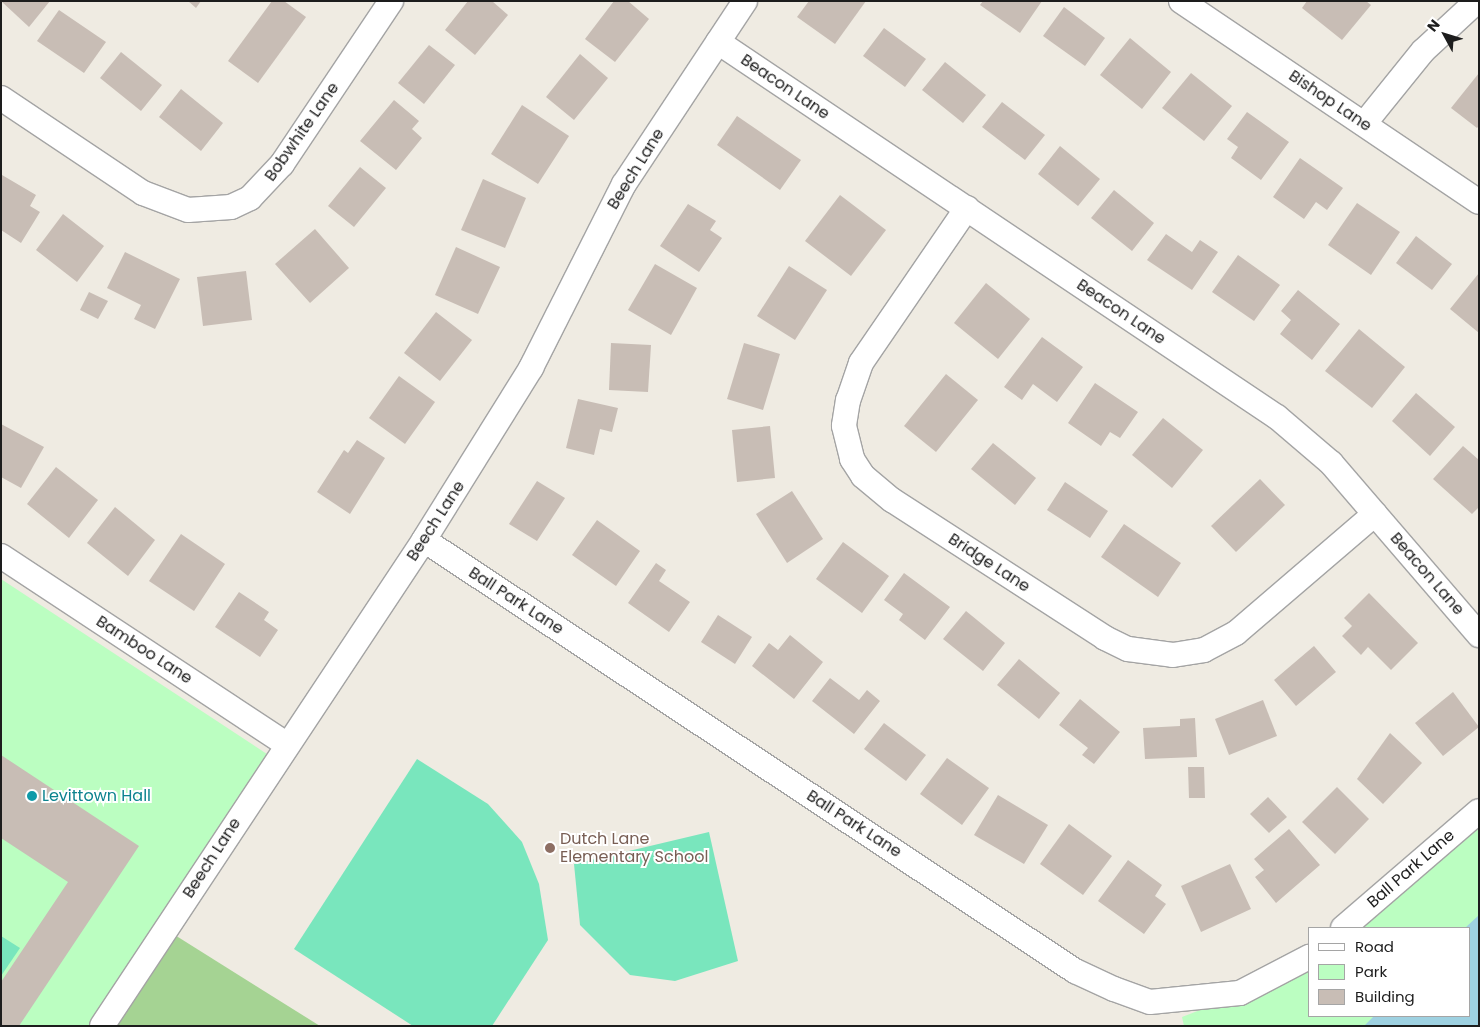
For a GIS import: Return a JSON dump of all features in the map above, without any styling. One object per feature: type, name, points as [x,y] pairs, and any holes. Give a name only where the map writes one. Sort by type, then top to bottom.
[{"type":"street","name":"Beech Lane","points":[[102,1026],[286,744],[424,540],[532,368],[624,184],[745,1]]},
{"type":"street","name":"Bishop Lane","points":[[1181,1],[1479,202]]},
{"type":"street","points":[[1364,124],[1423,51],[1477,1]]},
{"type":"street","name":"Bobwhite Lane","points":[[1,98],[143,192],[188,210],[231,207],[250,198],[282,164],[389,2]]},
{"type":"street","name":"Beacon Lane","points":[[718,42],[1277,417],[1331,463],[1479,635]]},
{"type":"street","name":"Bridge Lane","points":[[966,208],[861,363],[848,400],[844,426],[852,459],[862,476],[892,500],[1105,638],[1128,649],[1174,655],[1204,650],[1236,633],[1375,514]]},
{"type":"street","name":"Ball Park Lane","points":[[424,540],[1075,970],[1114,989],[1150,1002],[1240,993],[1308,959]]},
{"type":"street","name":"Bamboo Lane","points":[[1,556],[286,744]]},
{"type":"street","name":"Ball Park Lane","points":[[1343,927],[1479,811]]},
{"type":"green space","points":[[1,579],[270,756],[93,1026],[1,1026]]},
{"type":"green space","points":[[417,759],[488,804],[522,842],[539,884],[548,940],[492,1026],[413,1026],[294,949]]},
{"type":"green space","points":[[1479,820],[1479,1026],[1184,1026],[1182,1017],[1308,968],[1308,1017],[1470,1017],[1470,927],[1355,927]]},
{"type":"green space","points":[[709,832],[738,961],[675,981],[630,975],[580,925],[574,864]]},
{"type":"green space","points":[[170,932],[320,1026],[109,1026]]},
{"type":"green space","points":[[1,936],[20,948],[1,976]]},
{"type":"water","points":[[1479,915],[1479,1026],[1364,1026],[1373,1017],[1470,1017],[1470,927],[1466,927]]},
{"type":"building","points":[[1,1],[50,1],[29,27]]},
{"type":"building","points":[[188,1],[201,1],[196,8]]},
{"type":"building","points":[[272,1],[284,1],[306,17],[258,83],[228,61]]},
{"type":"building","points":[[468,1],[492,1],[508,15],[475,55],[445,30]]},
{"type":"building","points":[[614,1],[628,1],[649,19],[615,62],[585,39]]},
{"type":"building","points":[[809,1],[866,1],[835,44],[797,17]]},
{"type":"building","points":[[983,1],[1042,1],[1020,33],[980,5]]},
{"type":"building","points":[[1307,1],[1366,1],[1371,5],[1342,40],[1302,8]]},
{"type":"building","points":[[1064,7],[1105,38],[1085,66],[1043,36]]},
{"type":"building","points":[[59,10],[106,42],[84,73],[37,41]]},
{"type":"building","points":[[884,28],[926,59],[905,87],[863,56]]},
{"type":"building","points":[[1130,38],[1171,72],[1142,109],[1100,75]]},
{"type":"building","points":[[429,45],[455,65],[424,104],[398,83]]},
{"type":"building","points":[[121,52],[162,85],[141,111],[100,78]]},
{"type":"building","points":[[580,54],[608,78],[574,120],[546,97]]},
{"type":"building","points":[[945,62],[986,95],[963,123],[922,90]]},
{"type":"building","points":[[1191,73],[1232,106],[1204,141],[1162,108]]},
{"type":"building","points":[[1479,73],[1479,126],[1477,128],[1451,108]]},
{"type":"building","points":[[181,89],[223,123],[201,151],[159,117]]},
{"type":"building","points":[[394,100],[419,121],[412,129],[422,138],[396,170],[360,141]]},
{"type":"building","points":[[1002,102],[1045,135],[1025,160],[982,127]]},
{"type":"building","points":[[522,105],[569,136],[538,184],[491,154]]},
{"type":"building","points":[[1247,112],[1289,142],[1261,180],[1231,158],[1238,147],[1227,139]]},
{"type":"building","points":[[737,116],[801,160],[780,190],[717,145]]},
{"type":"building","points":[[1060,146],[1100,179],[1078,206],[1038,174]]},
{"type":"building","points":[[1300,158],[1343,188],[1327,210],[1316,202],[1304,219],[1273,197]]},
{"type":"building","points":[[360,167],[386,188],[354,227],[328,206]]},
{"type":"building","points":[[2,175],[36,195],[30,206],[40,212],[21,243],[1,230]]},
{"type":"building","points":[[483,179],[526,198],[505,248],[461,230]]},
{"type":"building","points":[[1114,190],[1154,223],[1132,251],[1091,218]]},
{"type":"building","points":[[840,195],[886,230],[851,276],[805,241]]},
{"type":"building","points":[[1357,203],[1400,232],[1371,275],[1328,245]]},
{"type":"building","points":[[688,204],[716,221],[710,230],[722,238],[699,272],[660,246]]},
{"type":"building","points":[[63,214],[104,246],[77,282],[36,250]]},
{"type":"building","points":[[315,229],[349,268],[310,303],[275,264]]},
{"type":"building","points":[[1166,234],[1192,252],[1200,240],[1218,252],[1192,290],[1147,260]]},
{"type":"building","points":[[1416,236],[1452,264],[1432,290],[1396,263]]},
{"type":"building","points":[[456,247],[500,267],[478,314],[435,295]]},
{"type":"building","points":[[125,252],[180,279],[155,329],[134,319],[141,305],[107,288]]},
{"type":"building","points":[[1238,255],[1280,285],[1254,321],[1212,292]]},
{"type":"building","points":[[655,264],[697,288],[671,335],[628,310]]},
{"type":"building","points":[[789,266],[827,290],[795,340],[757,316]]},
{"type":"building","points":[[246,271],[252,320],[203,326],[197,277]]},
{"type":"building","points":[[1479,273],[1479,333],[1450,309]]},
{"type":"building","points":[[986,283],[1030,319],[998,359],[954,323]]},
{"type":"building","points":[[1298,290],[1340,324],[1312,360],[1280,334],[1291,320],[1281,311]]},
{"type":"building","points":[[89,292],[108,301],[98,319],[80,310]]},
{"type":"building","points":[[436,312],[472,340],[440,381],[404,353]]},
{"type":"building","points":[[1359,329],[1405,367],[1372,408],[1325,371]]},
{"type":"building","points":[[1042,337],[1083,367],[1057,402],[1033,384],[1022,400],[1004,387]]},
{"type":"building","points":[[611,343],[651,345],[648,392],[609,390]]},
{"type":"building","points":[[744,343],[780,354],[763,410],[727,399]]},
{"type":"building","points":[[946,374],[978,400],[936,452],[904,426]]},
{"type":"building","points":[[399,376],[435,402],[405,444],[369,418]]},
{"type":"building","points":[[1095,383],[1138,412],[1120,438],[1110,432],[1101,446],[1068,423]]},
{"type":"building","points":[[1416,393],[1455,427],[1430,456],[1392,421]]},
{"type":"building","points":[[578,399],[618,408],[612,432],[600,429],[594,455],[566,448]]},
{"type":"building","points":[[1163,418],[1203,450],[1172,488],[1132,455]]},
{"type":"building","points":[[1,424],[44,447],[21,488],[1,477]]},
{"type":"building","points":[[770,426],[775,478],[737,482],[732,430]]},
{"type":"building","points":[[357,440],[385,458],[350,514],[317,492],[344,450],[348,453]]},
{"type":"building","points":[[993,443],[1036,478],[1015,505],[971,469]]},
{"type":"building","points":[[1463,446],[1479,460],[1479,507],[1472,514],[1433,479]]},
{"type":"building","points":[[56,467],[98,500],[69,538],[27,504]]},
{"type":"building","points":[[1260,479],[1285,505],[1236,552],[1211,526]]},
{"type":"building","points":[[537,481],[565,498],[537,541],[509,524]]},
{"type":"building","points":[[1065,482],[1108,511],[1090,538],[1047,510]]},
{"type":"building","points":[[792,491],[823,539],[787,563],[756,514]]},
{"type":"building","points":[[115,507],[155,540],[128,576],[87,543]]},
{"type":"building","points":[[597,520],[640,551],[616,586],[572,555]]},
{"type":"building","points":[[1124,524],[1181,563],[1158,597],[1101,557]]},
{"type":"building","points":[[181,534],[225,564],[194,611],[149,581]]},
{"type":"building","points":[[843,542],[889,576],[862,613],[816,579]]},
{"type":"building","points":[[656,563],[666,570],[659,581],[690,602],[669,632],[628,603]]},
{"type":"building","points":[[904,573],[950,607],[925,640],[899,620],[903,614],[884,600]]},
{"type":"building","points":[[239,592],[269,612],[264,620],[278,630],[260,657],[215,627]]},
{"type":"building","points":[[1369,593],[1418,643],[1391,670],[1368,647],[1361,655],[1342,636],[1352,626],[1344,618]]},
{"type":"building","points":[[966,611],[1005,643],[983,671],[943,639]]},
{"type":"building","points":[[718,615],[752,637],[735,664],[701,642]]},
{"type":"building","points":[[790,635],[823,662],[794,699],[752,666],[769,643],[778,650]]},
{"type":"building","points":[[1314,646],[1336,672],[1296,706],[1274,680]]},
{"type":"building","points":[[1019,659],[1060,693],[1039,719],[997,685]]},
{"type":"building","points":[[830,678],[859,700],[867,690],[880,701],[854,734],[812,701]]},
{"type":"building","points":[[1453,692],[1479,727],[1443,756],[1415,723]]},
{"type":"building","points":[[1080,699],[1120,732],[1094,764],[1082,755],[1088,748],[1059,725]]},
{"type":"building","points":[[1263,700],[1277,736],[1229,755],[1215,719]]},
{"type":"building","points":[[1195,718],[1197,757],[1145,759],[1143,728],[1180,726],[1180,719]]},
{"type":"building","points":[[884,723],[926,755],[906,781],[864,749]]},
{"type":"building","points":[[1390,733],[1422,763],[1383,804],[1357,779]]},
{"type":"building","name":"Levittown Hall","points":[[1,755],[139,846],[19,1026],[1,1026],[1,982],[68,882],[1,838]]},
{"type":"building","points":[[947,758],[989,788],[962,825],[920,794]]},
{"type":"building","points":[[1188,767],[1204,767],[1205,798],[1189,798]]},
{"type":"building","points":[[1337,787],[1369,819],[1335,854],[1302,822]]},
{"type":"building","points":[[998,795],[1048,825],[1024,864],[974,835]]},
{"type":"building","points":[[1268,797],[1287,817],[1269,833],[1250,814]]},
{"type":"building","points":[[1069,824],[1112,856],[1083,895],[1040,864]]},
{"type":"building","points":[[1289,829],[1320,865],[1276,903],[1255,877],[1264,870],[1254,859]]},
{"type":"building","points":[[1128,860],[1162,885],[1155,896],[1166,904],[1144,934],[1098,901]]},
{"type":"building","points":[[1230,864],[1251,909],[1201,932],[1181,886]]},
{"type":"place","name":"Levittown Hall","points":[[32,796]]},
{"type":"place","name":"Dutch Lane Elementary School","points":[[550,848]]}]
